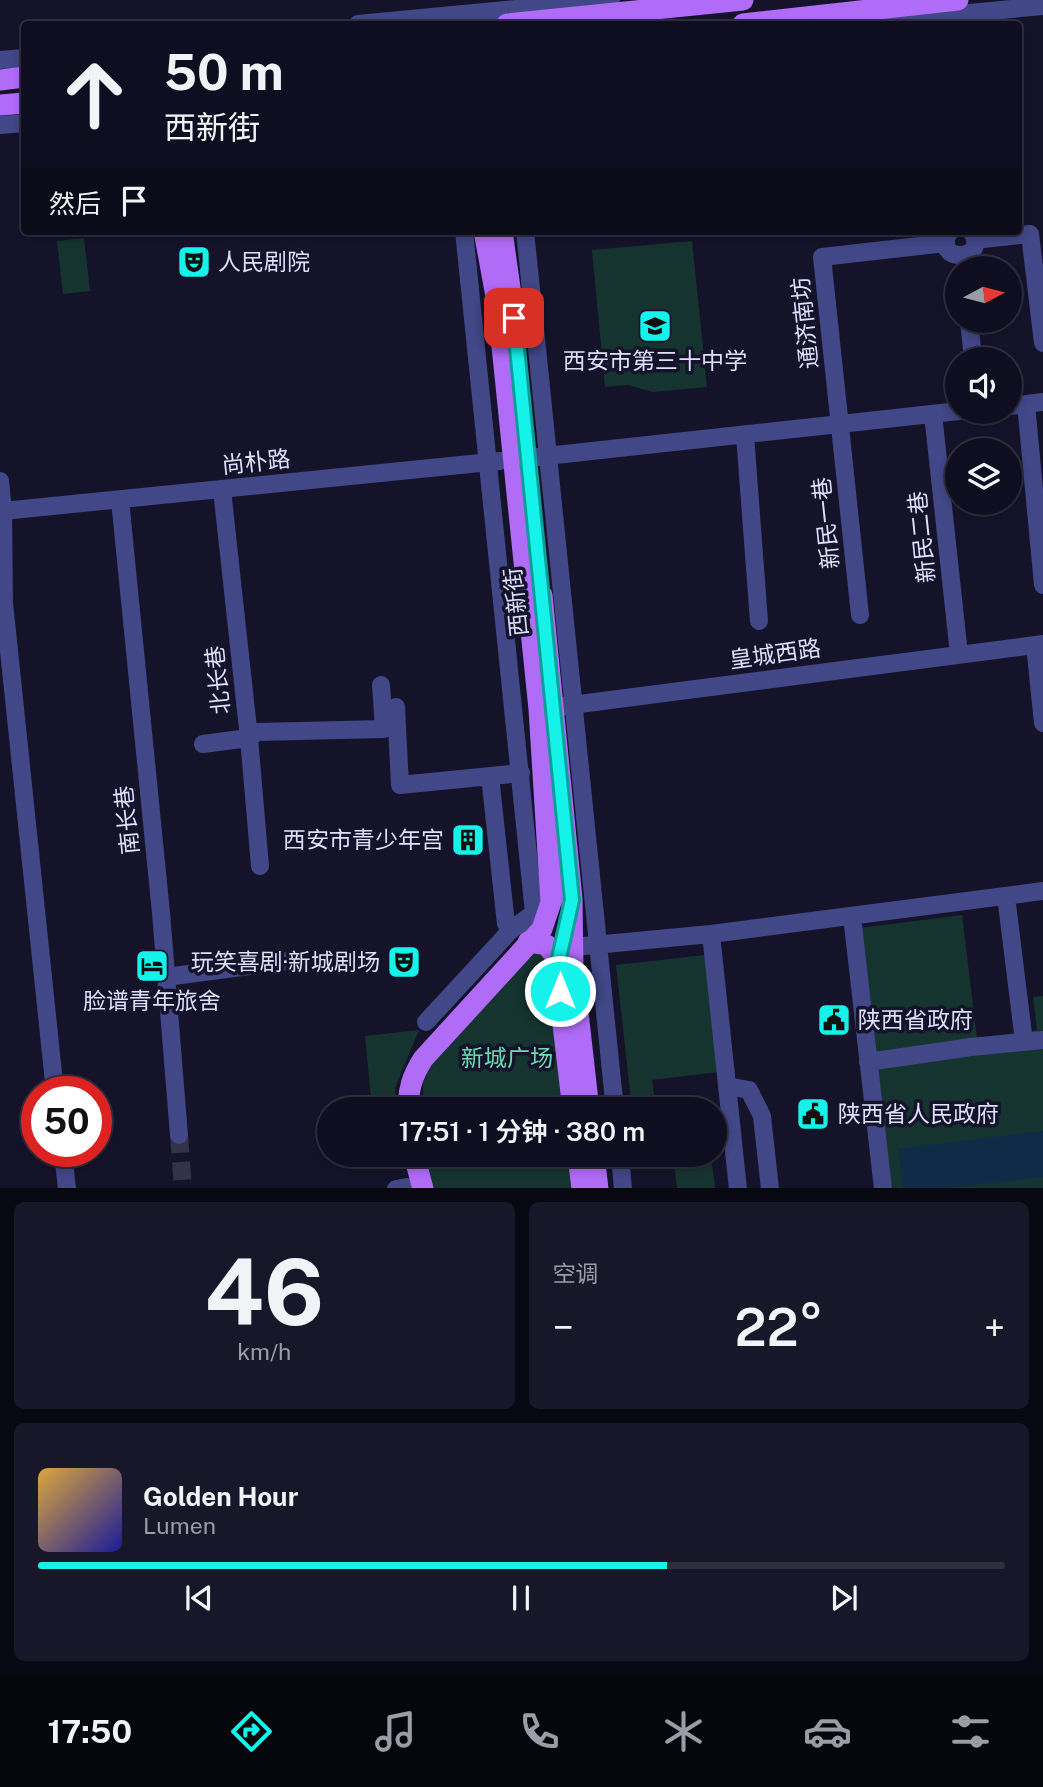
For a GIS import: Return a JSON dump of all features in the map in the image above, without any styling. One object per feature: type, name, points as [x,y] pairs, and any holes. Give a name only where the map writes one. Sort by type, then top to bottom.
[{"type":"main road","points":[[505,15],[743,0]]},
{"type":"main road","points":[[789,21],[942,11]]},
{"type":"main road","points":[[0,80],[21,77]]},
{"type":"main road","points":[[0,105],[21,103]]},
{"type":"main road","name":"西新街","points":[[485,235],[530,458]]},
{"type":"main road","name":"西新街","points":[[503,235],[530,458],[555,707],[572,900],[568,961]]},
{"type":"main road","name":"西新街","points":[[410,1097],[410,1085],[423,1059],[542,929],[551,902],[555,707]]},
{"type":"main road","points":[[528,942],[549,947],[555,956],[568,961]]},
{"type":"main road","points":[[568,961],[573,1097]]},
{"type":"main road","points":[[568,961],[587,1097]]},
{"type":"main road","points":[[408,1188],[412,1167]]},
{"type":"main road","points":[[579,1167],[582,1188]]},
{"type":"main road","points":[[595,1167],[598,1188]]},
{"type":"street","points":[[382,21],[445,13],[485,12],[505,15],[611,0]]},
{"type":"street","points":[[874,21],[942,11],[1043,6]]},
{"type":"street","points":[[0,60],[21,58]]},
{"type":"street","points":[[0,125],[21,123]]},
{"type":"street","points":[[1022,234],[1030,234],[1043,343]]},
{"type":"street","points":[[464,235],[534,913],[528,942]]},
{"type":"street","points":[[525,235],[530,458]]},
{"type":"street","points":[[968,256],[972,251],[973,235]]},
{"type":"street","points":[[948,237],[951,253],[955,256]]},
{"type":"street","name":"通济南坊","points":[[840,424],[822,257],[948,237]]},
{"type":"street","points":[[1026,404],[1043,585]]},
{"type":"street","name":"尚朴路","points":[[3,511],[488,463],[945,413]]},
{"type":"street","name":"新民二巷","points":[[933,414],[959,654]]},
{"type":"street","name":"新民一巷","points":[[840,424],[860,615]]},
{"type":"street","points":[[744,435],[759,621]]},
{"type":"street","points":[[0,481],[3,511],[2,603],[8,711],[53,1076]]},
{"type":"street","name":"北长巷","points":[[222,490],[260,866]]},
{"type":"street","name":"南长巷","points":[[120,500],[179,1135]]},
{"type":"street","points":[[1039,645],[1043,723]]},
{"type":"street","name":"皇城西路","points":[[514,712],[1039,645]]},
{"type":"street","points":[[203,744],[249,738],[257,732],[384,729],[381,685]]},
{"type":"street","points":[[396,707],[400,785],[520,773]]},
{"type":"street","points":[[555,707],[597,945],[614,1097]]},
{"type":"street","points":[[490,776],[506,925]]},
{"type":"street","points":[[568,961],[597,945],[711,934],[1043,891]]},
{"type":"street","points":[[1006,896],[1024,1042]]},
{"type":"street","points":[[426,1022],[511,930],[534,913]]},
{"type":"street","points":[[852,916],[883,1188]]},
{"type":"street","points":[[711,934],[738,1188]]},
{"type":"street","points":[[166,977],[288,961]]},
{"type":"street","points":[[868,1062],[1043,1040]]},
{"type":"street","points":[[727,1086],[749,1090],[762,1116],[770,1188]]},
{"type":"street","points":[[64,1167],[67,1188]]},
{"type":"street","points":[[621,1167],[623,1188]]},
{"type":"green space","points":[[84,238],[90,291],[63,294],[57,241]]},
{"type":"green space","points":[[692,241],[707,387],[653,392],[628,385],[605,387],[592,250]]},
{"type":"green space","points":[[962,915],[977,1038],[1037,1030],[1033,997],[1043,996],[1043,1188],[891,1188],[859,928]]},
{"type":"green space","name":"新城广场","points":[[546,948],[564,1097],[423,1097],[423,1083],[429,1068],[534,949]]},
{"type":"green space","points":[[705,955],[719,1072],[652,1080],[654,1097],[631,1097],[616,965]]},
{"type":"green space","points":[[419,1030],[395,1088],[396,1097],[371,1097],[365,1036]]},
{"type":"green space","points":[[428,1167],[571,1167],[574,1188],[431,1188]]},
{"type":"green space","points":[[674,1167],[712,1167],[715,1188],[677,1188]]},
{"type":"water","points":[[1043,1131],[1043,1177],[947,1188],[903,1188],[898,1149]]},
{"type":"tunnel","points":[[179,1135],[183,1188]]},
{"type":"place","name":"人民剧院","points":[[194,262]]},
{"type":"place","name":"西安市第三十中学","points":[[655,326]]},
{"type":"place","name":"西安市青少年宫","points":[[468,840]]},
{"type":"place","name":"玩笑喜剧·新城剧场","points":[[404,962]]},
{"type":"place","name":"脸谱青年旅舍","points":[[152,966]]},
{"type":"place","name":"陕西省政府","points":[[834,1020]]},
{"type":"place","name":"陕西省人民政府","points":[[813,1114]]},
{"type":"route","points":[[514,318],[572,900],[557,967],[560,991]]}]
